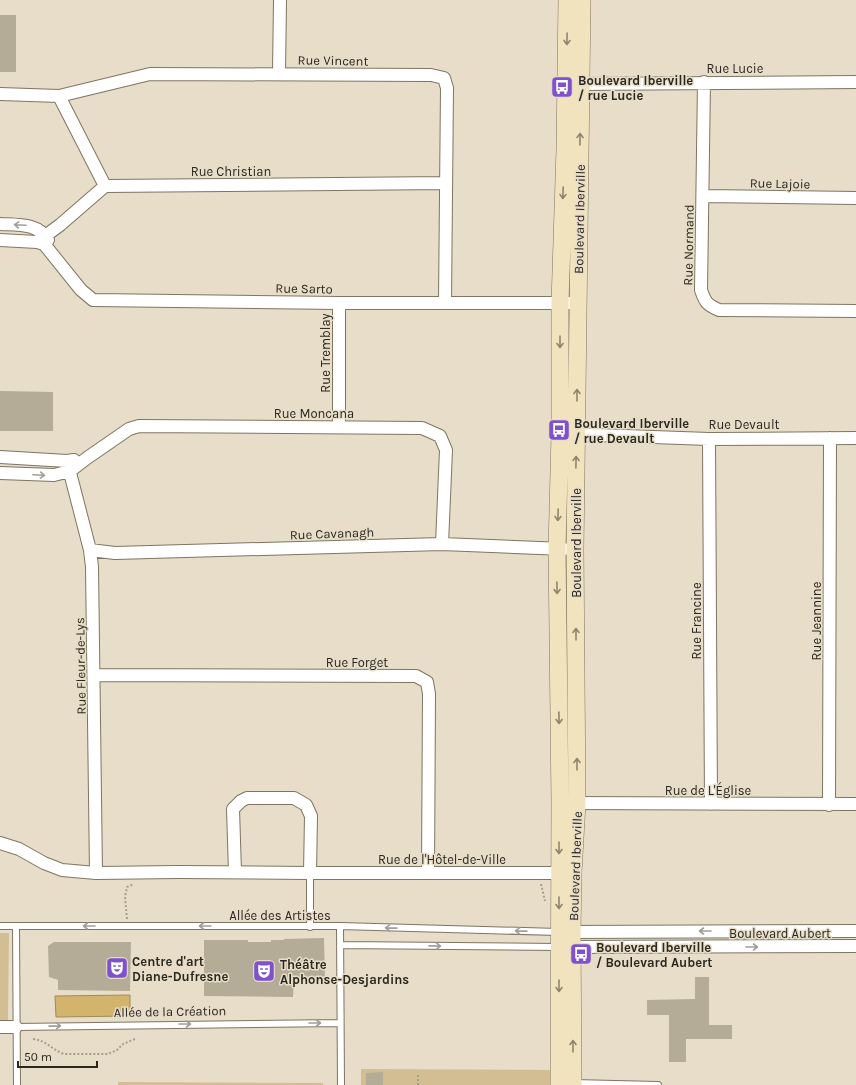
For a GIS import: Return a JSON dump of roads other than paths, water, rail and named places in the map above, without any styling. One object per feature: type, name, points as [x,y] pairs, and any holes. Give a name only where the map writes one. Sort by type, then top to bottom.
[{"type":"street","points":[[279,73],[280,0]]},
{"type":"street","name":"Boulevard Iberville","points":[[566,1084],[566,873],[560,802],[557,549],[568,434],[577,303],[573,84],[567,0]]},
{"type":"street","name":"Boulevard Iberville","points":[[566,873],[577,803],[575,550],[560,303],[573,84],[582,0]]},
{"type":"street","name":"Rue Vincent","points":[[0,94],[59,96],[150,74],[279,73],[431,75],[444,78],[447,88],[445,302]]},
{"type":"street","name":"Rue Normand","points":[[704,82],[702,290],[704,300],[710,306],[719,310],[856,311]]},
{"type":"street","name":"Rue Lucie","points":[[573,84],[856,82]]},
{"type":"street","points":[[0,240],[41,238],[60,225],[104,186],[59,96]]},
{"type":"street","name":"Rue Christian","points":[[104,186],[446,183]]},
{"type":"street","name":"Rue Lajoie","points":[[703,196],[856,198]]},
{"type":"street","points":[[0,224],[31,226],[41,238]]},
{"type":"street","name":"Rue Sarto","points":[[41,238],[49,242],[52,253],[81,290],[93,300],[339,303],[577,303]]},
{"type":"street","name":"Rue Tremblay","points":[[339,303],[339,427]]},
{"type":"street","name":"Rue Moncana","points":[[0,473],[54,475],[68,466],[87,458],[129,429],[139,426],[422,428],[440,436],[446,450],[442,544]]},
{"type":"street","name":"Rue Devault","points":[[568,434],[709,439],[856,438]]},
{"type":"street","name":"Rue Jeannine","points":[[829,805],[830,438]]},
{"type":"street","name":"Rue Francine","points":[[709,439],[711,804]]},
{"type":"street","points":[[0,457],[68,466]]},
{"type":"street","name":"Rue Fleur-de-Lys","points":[[68,466],[90,550],[92,567],[96,873]]},
{"type":"street","name":"Rue Cavanagh","points":[[90,550],[115,553],[442,544],[575,550]]},
{"type":"street","name":"Rue Forget","points":[[94,675],[416,676],[427,682],[429,694],[428,873]]},
{"type":"street","points":[[235,872],[233,808],[247,798],[294,798],[306,805],[311,816],[310,873]]},
{"type":"street","name":"Rue de L'Église","points":[[560,802],[856,804]]},
{"type":"street","name":"Rue de l'Hôtel-de-Ville","points":[[0,843],[19,849],[44,863],[62,870],[96,873],[566,873]]},
{"type":"street","name":"Boulevard Aubert","points":[[566,940],[856,931]]},
{"type":"street","name":"Boulevard Aubert","points":[[566,940],[856,946]]},
{"type":"street","name":"Allée de la Création","points":[[0,1027],[16,1027]]},
{"type":"lane","points":[[310,873],[310,927]]},
{"type":"lane","name":"Allée des Artistes","points":[[0,926],[340,926],[566,940]]},
{"type":"lane","points":[[16,926],[16,1085]]},
{"type":"lane","points":[[340,926],[341,1085]]},
{"type":"lane","points":[[340,945],[566,940]]},
{"type":"lane","name":"Allée de la Création","points":[[16,1027],[340,1023]]},
{"type":"lane","points":[[566,1084],[658,1085]]},
{"type":"place","name":"Boulevard Iberville / rue Lucie","points":[[562,87]]},
{"type":"place","name":"Boulevard Iberville / rue Devault","points":[[559,430]]},
{"type":"place","name":"Boulevard Iberville / Boulevard Aubert","points":[[581,954]]},
{"type":"place","name":"Centre d'art Diane-Dufresne","points":[[117,968]]},
{"type":"place","name":"Théâtre Alphonse-Desjardins","points":[[264,971]]}]
